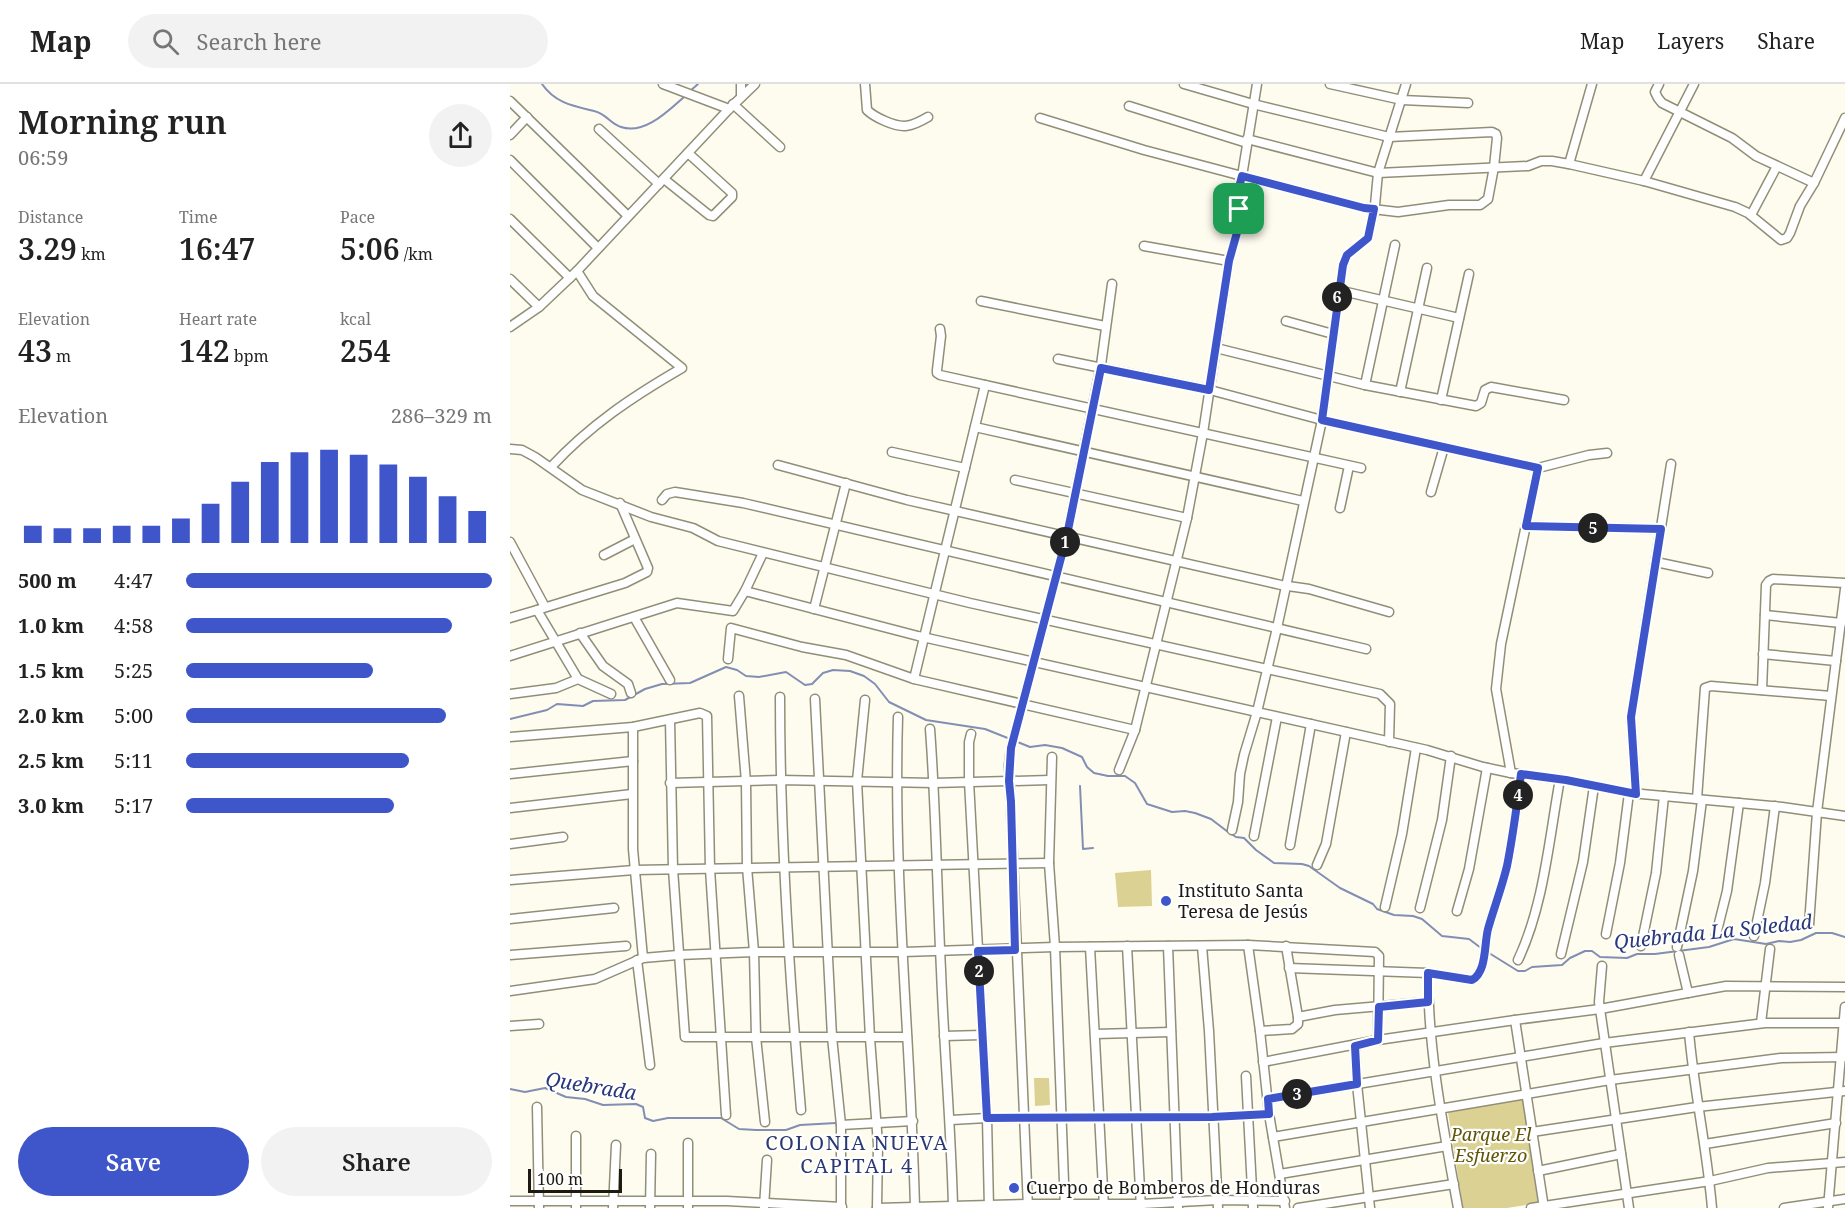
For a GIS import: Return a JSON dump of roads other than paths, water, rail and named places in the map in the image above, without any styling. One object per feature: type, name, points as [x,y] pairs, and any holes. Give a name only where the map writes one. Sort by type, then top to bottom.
[{"type":"street","points":[[663,84],[698,97],[734,103],[780,147]]},
{"type":"street","points":[[734,103],[741,84]]},
{"type":"street","points":[[510,327],[539,307],[573,275],[734,103],[755,84]]},
{"type":"street","points":[[865,84],[867,110],[872,115],[898,126],[916,124],[928,117]]},
{"type":"street","points":[[1040,118],[1144,150],[1364,208],[1398,212],[1449,205],[1480,205],[1488,199],[1497,138],[1492,132],[1389,137],[1253,104],[1184,84]]},
{"type":"street","points":[[1119,770],[1135,730],[1187,518],[1203,433],[1229,261],[1238,229],[1238,191],[1257,84]]},
{"type":"street","points":[[1330,84],[1402,100],[1468,103]]},
{"type":"street","points":[[1232,830],[1244,755],[1277,628],[1322,420],[1343,265],[1347,255],[1368,238],[1376,198],[1378,173],[1406,84]]},
{"type":"street","points":[[1569,164],[1592,84]]},
{"type":"street","points":[[1659,84],[1655,92],[1658,98],[1679,112],[1732,138],[1756,156],[1814,183]]},
{"type":"street","points":[[1644,181],[1694,84]]},
{"type":"street","points":[[510,101],[628,216]]},
{"type":"street","points":[[1129,106],[1247,141],[1378,173],[1528,166],[1542,161],[1569,164],[1644,181],[1735,207],[1751,215],[1781,240],[1787,238],[1800,206],[1814,183],[1845,118]]},
{"type":"street","points":[[510,135],[527,117]]},
{"type":"street","points":[[599,129],[661,181],[713,216],[732,197],[732,193],[688,153]]},
{"type":"street","points":[[510,160],[598,248]]},
{"type":"street","points":[[1751,215],[1777,166]]},
{"type":"street","points":[[510,219],[593,296],[682,368],[628,399],[570,446],[551,466]]},
{"type":"street","points":[[1365,385],[1395,245]]},
{"type":"street","points":[[1143,246],[1229,261]]},
{"type":"street","points":[[1400,392],[1427,268]]},
{"type":"street","points":[[1441,400],[1469,274]]},
{"type":"street","points":[[510,279],[539,307]]},
{"type":"street","points":[[1028,1206],[1009,781],[1013,741],[1067,535],[1101,368],[1112,284]]},
{"type":"street","points":[[1338,290],[1459,318]]},
{"type":"street","points":[[981,301],[1105,326]]},
{"type":"street","points":[[1286,321],[1333,334]]},
{"type":"street","points":[[940,329],[937,374],[1361,468]]},
{"type":"street","points":[[1216,348],[1365,385],[1476,406],[1481,403],[1485,390],[1491,387],[1564,400]]},
{"type":"street","points":[[1058,359],[1209,390],[1322,420],[1538,468],[1606,453]]},
{"type":"street","points":[[914,679],[985,385]]},
{"type":"street","points":[[975,427],[1303,501]]},
{"type":"street","points":[[1431,492],[1444,447]]},
{"type":"street","points":[[510,449],[522,450],[551,466],[582,489],[651,516],[693,528],[718,541],[1045,620],[1380,694],[1390,704],[1389,742]]},
{"type":"street","points":[[892,452],[965,468]]},
{"type":"street","points":[[1606,934],[1633,793],[1631,717],[1671,464]]},
{"type":"street","points":[[778,465],[955,510],[1310,589],[1389,612]]},
{"type":"street","points":[[1340,508],[1349,466]]},
{"type":"street","points":[[1289,968],[1428,973],[1472,980],[1481,970],[1488,931],[1506,868],[1515,825],[1516,774],[1496,688],[1501,644],[1538,468]]},
{"type":"street","points":[[1015,480],[1187,518]]},
{"type":"street","points":[[814,609],[846,483]]},
{"type":"street","points":[[662,500],[667,494],[675,492],[696,494],[1366,649]]},
{"type":"street","points":[[510,618],[625,583],[647,572],[648,568],[620,503]]},
{"type":"street","points":[[1526,526],[1661,529]]},
{"type":"street","points":[[604,555],[635,538]]},
{"type":"street","points":[[510,542],[556,641],[578,679],[611,694]]},
{"type":"street","points":[[728,659],[733,611],[763,553]]},
{"type":"street","points":[[1656,562],[1708,573]]},
{"type":"street","points":[[1762,690],[1768,581],[1773,579],[1845,583]]},
{"type":"street","points":[[1809,925],[1817,812],[1845,589]]},
{"type":"street","points":[[745,591],[924,637],[1451,756],[1487,768],[1516,774],[1560,779],[1633,793],[1775,806],[1845,816]]},
{"type":"street","points":[[510,656],[677,603],[733,611]]},
{"type":"street","points":[[1765,615],[1841,623]]},
{"type":"street","points":[[634,616],[670,680]]},
{"type":"street","points":[[731,628],[802,647],[846,655],[914,679],[1135,730]]},
{"type":"street","points":[[580,633],[603,666],[628,684],[631,693]]},
{"type":"street","points":[[1763,654],[1836,661]]},
{"type":"street","points":[[510,694],[556,688],[578,679]]},
{"type":"street","points":[[1688,993],[1678,951],[1693,871],[1706,688],[1712,686],[1831,696]]},
{"type":"street","points":[[740,696],[746,782],[747,867],[754,952],[756,1037],[765,1122]]},
{"type":"street","points":[[780,697],[780,780],[794,1036],[801,1110]]},
{"type":"street","points":[[510,1201],[539,1205],[688,1204],[842,1207],[841,1125],[832,1036],[815,699]]},
{"type":"street","points":[[865,700],[857,782],[876,1123],[878,1208],[1285,1205],[1272,1137],[1248,945]]},
{"type":"street","points":[[510,737],[633,727],[700,713],[707,716],[710,869],[723,1037],[726,1115]]},
{"type":"street","points":[[898,717],[896,783],[907,1038],[913,1121],[915,1208]]},
{"type":"street","points":[[1254,836],[1277,717]]},
{"type":"street","points":[[670,720],[673,869],[685,1037],[907,1038]]},
{"type":"street","points":[[1290,845],[1311,724]]},
{"type":"street","points":[[633,727],[634,870],[650,1065]]},
{"type":"street","points":[[930,729],[944,1036],[951,1120],[953,1206]]},
{"type":"street","points":[[1317,865],[1326,844],[1346,732]]},
{"type":"street","points":[[971,734],[969,781],[987,1118],[989,1207]]},
{"type":"street","points":[[1385,907],[1402,834],[1416,748]]},
{"type":"street","points":[[1420,908],[1442,820],[1451,756]]},
{"type":"street","points":[[1052,757],[1049,863],[1055,947],[1065,1206]]},
{"type":"street","points":[[510,774],[633,761]]},
{"type":"street","points":[[1457,911],[1471,860],[1487,768]]},
{"type":"street","points":[[1518,960],[1529,938],[1537,907],[1560,779]]},
{"type":"street","points":[[670,783],[780,780],[896,783],[1050,780]]},
{"type":"street","points":[[1561,954],[1583,862],[1594,786]]},
{"type":"street","points":[[510,808],[632,794]]},
{"type":"street","points":[[1641,945],[1656,873],[1664,796]]},
{"type":"street","points":[[1716,934],[1727,891],[1739,803]]},
{"type":"street","points":[[1755,936],[1765,883],[1775,806]]},
{"type":"street","points":[[510,844],[563,837]]},
{"type":"street","points":[[510,880],[634,870],[1049,863]]},
{"type":"street","points":[[510,919],[614,908]]},
{"type":"street","points":[[510,955],[626,946]]},
{"type":"street","points":[[1127,946],[1141,1206]]},
{"type":"street","points":[[1168,946],[1178,1205]]},
{"type":"street","points":[[1202,946],[1218,1204]]},
{"type":"street","points":[[510,991],[595,979],[640,959],[678,955],[827,951],[978,951],[1055,947],[1286,946],[1375,952],[1379,956],[1378,1040]]},
{"type":"street","points":[[1260,1031],[1292,1029],[1298,1024],[1298,1008],[1286,946]]},
{"type":"street","points":[[1090,947],[1103,1206]]},
{"type":"street","points":[[1761,1023],[1770,949]]},
{"type":"street","points":[[1602,966],[1599,1002],[1629,1208]]},
{"type":"street","points":[[1428,973],[1428,1002],[1435,1070],[1458,1208]]},
{"type":"street","points":[[1263,1062],[1378,1040],[1600,1009],[1726,986],[1845,987]]},
{"type":"street","points":[[1298,1017],[1335,1010],[1428,1002]]},
{"type":"street","points":[[1829,1204],[1836,1123],[1842,1091],[1845,1006]]},
{"type":"street","points":[[1515,1020],[1544,1207]]},
{"type":"street","points":[[1268,1099],[1604,1043],[1761,1023],[1844,1023]]},
{"type":"street","points":[[510,1026],[539,1024]]},
{"type":"street","points":[[1095,1034],[1171,1032]]},
{"type":"street","points":[[1689,1032],[1692,1070],[1705,1144],[1712,1208]]},
{"type":"street","points":[[944,1036],[982,1035]]},
{"type":"street","points":[[1355,1046],[1370,1208]]},
{"type":"street","points":[[1272,1137],[1610,1080],[1781,1058],[1843,1057]]},
{"type":"street","points":[[1246,1076],[1253,1204]]},
{"type":"street","points":[[1532,1132],[1697,1107],[1842,1091]]},
{"type":"street","points":[[537,1107],[539,1205]]},
{"type":"street","points":[[951,1120],[1137,1116],[1212,1117],[1269,1114]]},
{"type":"street","points":[[841,1125],[913,1121]]},
{"type":"street","points":[[1705,1144],[1836,1123]]},
{"type":"street","points":[[576,1136],[576,1204]]},
{"type":"street","points":[[688,1143],[688,1204]]},
{"type":"street","points":[[613,1204],[616,1145]]},
{"type":"street","points":[[1280,1174],[1447,1146]]},
{"type":"street","points":[[650,1205],[651,1154]]},
{"type":"street","points":[[1538,1171],[1621,1154]]},
{"type":"street","points":[[764,1205],[766,1160]]},
{"type":"street","points":[[1531,1208],[1710,1181],[1768,1168],[1845,1162]]},
{"type":"street","points":[[1298,1208],[1454,1184]]},
{"type":"street","points":[[1784,1208],[1829,1204],[1845,1199]]},
{"type":"waterway","name":"Quebrada","points":[[542,84],[559,100],[598,112],[617,126],[630,129],[639,128],[656,120],[685,96]]},
{"type":"waterway","name":"Quebrada","points":[[689,92],[698,84]]},
{"type":"waterway","name":"Quebrada La Soledad","points":[[510,719],[547,710],[557,704],[583,706],[593,701],[625,700],[645,689],[662,684],[690,683],[726,667],[746,676],[759,677],[786,672],[805,685],[812,684],[823,673],[833,670],[850,671],[864,676],[875,684],[889,702],[926,720],[985,729],[1030,747],[1045,745],[1062,748],[1082,757],[1087,767],[1094,773],[1125,776],[1135,783],[1147,804],[1172,812],[1195,813],[1211,819],[1236,837],[1244,838],[1274,863],[1309,866],[1340,888],[1373,904],[1377,909],[1394,915],[1422,919],[1442,936],[1469,939],[1481,948]]},
{"type":"waterway","points":[[1080,786],[1083,849],[1093,848]]},
{"type":"waterway","name":"Quebrada La Soledad","points":[[1489,953],[1518,971],[1525,971],[1532,967],[1562,965],[1570,958],[1585,951],[1592,951],[1600,957],[1627,958],[1637,954],[1709,947],[1734,939],[1766,944],[1801,940],[1816,933],[1832,933],[1845,937]]},
{"type":"waterway","name":"Quebrada","points":[[510,1089],[525,1092],[545,1088],[566,1097],[585,1099],[603,1105],[636,1104],[643,1107],[645,1118],[653,1121],[668,1118],[721,1118],[739,1129],[756,1130],[786,1130],[800,1125],[836,1123]]},
{"type":"place","name":"Instituto Santa Teresa de Jesús","points":[[1166,901]]},
{"type":"place","name":"Cuerpo de Bomberos de Honduras","points":[[1014,1188]]},
{"type":"district","name":"COLONIA NUEVA CAPITAL 4","points":[[857,1154]]},
{"type":"park label","name":"Parque El Esfuerzo","points":[[1491,1145]]}]
